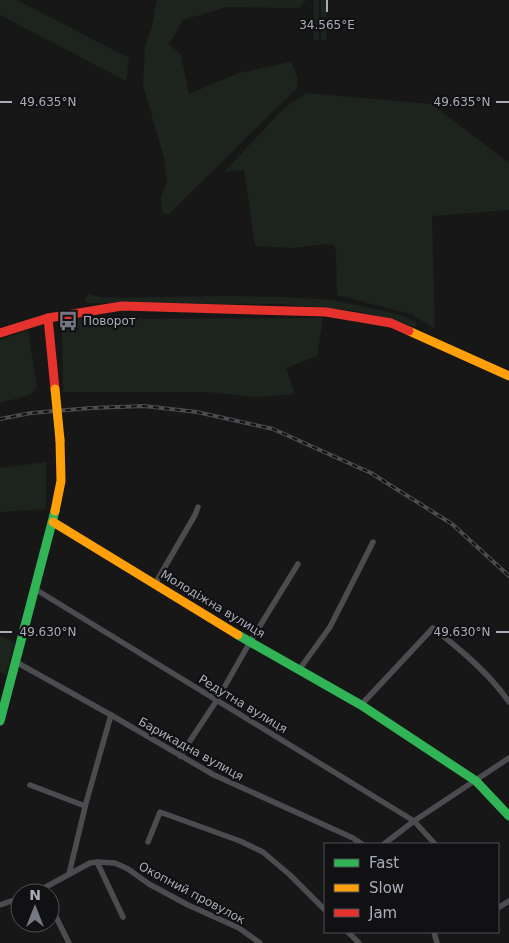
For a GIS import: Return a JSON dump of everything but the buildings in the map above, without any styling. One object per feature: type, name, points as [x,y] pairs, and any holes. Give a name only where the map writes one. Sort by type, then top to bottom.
[{"type":"street","points":[[0,333],[48,318],[122,306],[326,312],[391,323],[509,376]]},
{"type":"street","points":[[0,721],[53,522],[61,481],[60,440],[48,318]]},
{"type":"street","points":[[155,584],[198,507]]},
{"type":"street","name":"Молодіжна вулиця","points":[[53,522],[250,642],[361,706],[476,781],[509,816]]},
{"type":"street","points":[[300,670],[330,627],[373,542]]},
{"type":"street","points":[[180,756],[217,700],[298,564]]},
{"type":"street","name":"Редутна вулиця","points":[[35,589],[414,821],[434,843]]},
{"type":"street","points":[[361,706],[433,628],[461,650],[502,692],[509,702]]},
{"type":"street","name":"Барикадна вулиця","points":[[16,662],[214,775],[360,843]]},
{"type":"street","points":[[69,874],[85,806],[111,715]]},
{"type":"street","points":[[385,843],[414,821],[509,758]]},
{"type":"street","points":[[30,785],[85,806]]},
{"type":"street","points":[[148,842],[160,812],[240,841],[263,852],[290,875],[324,909]]},
{"type":"street","points":[[55,883],[90,863],[97,862],[124,917]]},
{"type":"street","name":"Окопний провулок","points":[[97,862],[115,863],[128,869],[149,884],[180,901],[239,928],[260,943]]},
{"type":"street","points":[[60,925],[69,943]]},
{"type":"street","points":[[349,933],[360,943]]},
{"type":"shaded area","points":[[0,0],[17,0],[129,58],[126,81],[0,15]]},
{"type":"shaded area","points":[[157,0],[305,0],[299,8],[227,7],[183,20],[169,44],[181,55],[189,94],[239,73],[291,62],[298,78],[297,88],[169,214],[162,213],[161,197],[167,182],[164,158],[143,85],[145,46],[151,30]]},
{"type":"shaded area","points":[[314,0],[319,0],[319,40],[314,40]]},
{"type":"shaded area","points":[[321,0],[326,0],[326,40],[321,40]]},
{"type":"shaded area","points":[[306,93],[432,104],[509,163],[509,210],[432,216],[435,329],[411,314],[337,295],[336,251],[334,245],[326,244],[292,248],[255,246],[244,170],[224,172],[284,108]]},
{"type":"shaded area","points":[[88,294],[106,298],[224,296],[333,300],[401,315],[416,322],[416,327],[357,311],[280,304],[87,303],[85,299]]},
{"type":"shaded area","points":[[323,318],[317,356],[286,368],[295,394],[257,397],[207,392],[63,392],[62,331],[78,319]]},
{"type":"shaded area","points":[[28,330],[37,386],[30,395],[0,403],[0,340]]},
{"type":"shaded area","points":[[46,462],[46,509],[0,512],[0,468]]},
{"type":"shaded area","points":[[0,636],[15,642],[6,675],[0,672]]},
{"type":"railway","points":[[0,419],[31,413],[144,406],[197,412],[273,429],[371,473],[452,524],[509,576]]},
{"type":"traffic: fast","points":[[0,721],[55,511]]},
{"type":"traffic: fast","points":[[238,635],[361,705],[476,781],[509,816]]},
{"type":"traffic: slow","points":[[409,331],[509,376]]},
{"type":"traffic: slow","points":[[55,389],[60,440]]},
{"type":"traffic: slow","points":[[55,511],[61,481],[60,440]]},
{"type":"traffic: slow","points":[[53,522],[238,635]]},
{"type":"traffic: jam","points":[[0,333],[48,318],[122,306],[326,312],[391,323],[409,331]]},
{"type":"traffic: jam","points":[[48,318],[55,389]]},
{"type":"place","name":"Поворот","points":[[68,321]]}]
